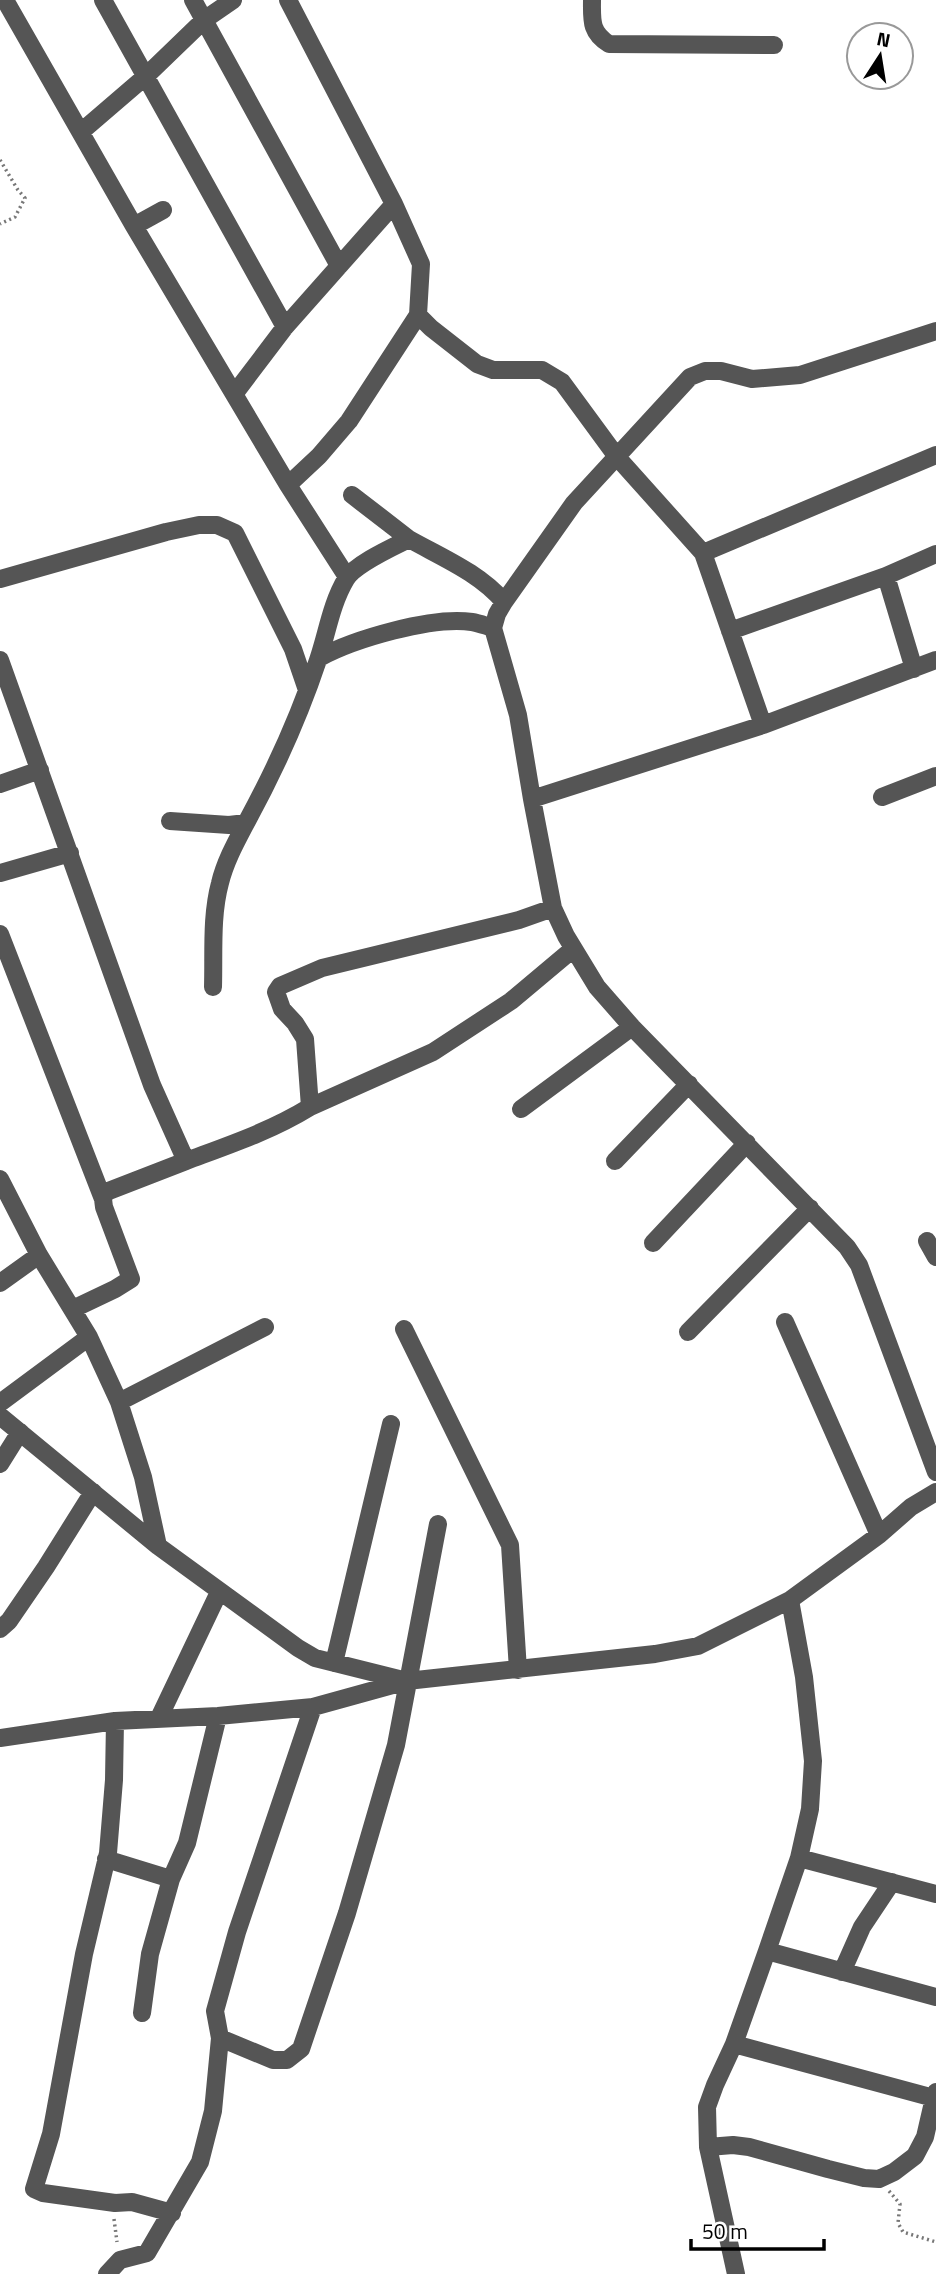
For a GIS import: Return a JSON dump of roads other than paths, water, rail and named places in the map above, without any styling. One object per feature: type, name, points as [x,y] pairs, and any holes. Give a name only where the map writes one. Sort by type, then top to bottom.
[{"type":"street","points":[[5,0],[134,226],[288,485],[347,577]]},
{"type":"street","points":[[103,0],[285,327]]},
{"type":"street","points":[[193,0],[339,266]]},
{"type":"street","points":[[82,131],[146,76],[204,20],[233,0]]},
{"type":"street","points":[[288,0],[394,204],[421,264],[418,315],[349,421],[319,456],[288,485]]},
{"type":"street","points":[[592,0],[593,23],[598,37],[609,44],[774,45]]},
{"type":"street","points":[[235,393],[285,327],[394,204]]},
{"type":"street","points":[[134,226],[163,211]]},
{"type":"street","points":[[418,315],[477,364],[493,370],[542,370],[562,382],[617,457],[703,553],[763,725]]},
{"type":"street","points":[[936,331],[800,375],[752,379],[713,371],[690,377],[574,503],[496,614],[493,628],[518,715],[553,908],[573,949],[597,987],[632,1027],[847,1247],[859,1265],[936,1472]]},
{"type":"street","points":[[703,553],[936,455]]},
{"type":"street","points":[[352,495],[409,539],[479,579],[493,589],[504,602]]},
{"type":"street","points":[[0,579],[166,532],[199,525],[217,525],[235,533],[293,649],[307,690]]},
{"type":"street","points":[[213,987],[219,883],[229,856],[295,724],[319,658],[324,635],[347,577],[409,539]]},
{"type":"street","points":[[730,631],[886,576],[936,554]]},
{"type":"street","points":[[886,576],[914,669]]},
{"type":"street","points":[[319,658],[340,647],[399,630],[453,622],[471,622],[493,628]]},
{"type":"street","points":[[0,660],[152,1085],[186,1161]]},
{"type":"street","points":[[532,799],[763,725],[936,660]]},
{"type":"street","points":[[0,784],[40,770]]},
{"type":"street","points":[[882,797],[936,776]]},
{"type":"street","points":[[170,821],[229,825],[246,822]]},
{"type":"street","points":[[0,873],[70,853]]},
{"type":"street","points":[[310,1107],[305,1039],[282,1009],[276,992],[280,986],[322,968],[519,920],[553,908]]},
{"type":"street","points":[[0,934],[103,1199],[117,1246],[131,1279],[73,1309]]},
{"type":"street","points":[[103,1199],[106,1192],[253,1136],[310,1107],[433,1052],[511,1001],[573,949]]},
{"type":"street","points":[[522,1109],[632,1027]]},
{"type":"street","points":[[615,1161],[689,1084]]},
{"type":"street","points":[[653,1243],[747,1143]]},
{"type":"street","points":[[0,1179],[39,1255],[89,1337],[119,1402],[143,1477],[158,1546]]},
{"type":"street","points":[[688,1332],[810,1208]]},
{"type":"street","points":[[0,1283],[39,1255]]},
{"type":"street","points":[[785,1322],[879,1535]]},
{"type":"street","points":[[119,1402],[265,1327]]},
{"type":"street","points":[[404,1329],[510,1545],[518,1670]]},
{"type":"street","points":[[0,1403],[89,1337]]},
{"type":"street","points":[[0,1416],[158,1546],[298,1648],[315,1658],[407,1681]]},
{"type":"street","points":[[334,1663],[391,1424]]},
{"type":"street","points":[[0,1464],[20,1432]]},
{"type":"street","points":[[0,1629],[9,1621],[46,1567],[93,1492]]},
{"type":"street","points":[[0,1738],[115,1721],[218,1716],[313,1707],[407,1681],[655,1654],[698,1646],[790,1600],[879,1535],[911,1507],[936,1492]]},
{"type":"street","points":[[220,2038],[273,2060],[288,2060],[301,2049],[347,1913],[396,1745],[438,1524]]},
{"type":"street","points":[[159,1718],[219,1592]]},
{"type":"street","points":[[736,2274],[708,2147],[708,2107],[734,2044],[799,1858],[810,1809],[813,1761],[804,1677],[790,1600]]},
{"type":"street","points":[[107,2274],[120,2260],[147,2253],[200,2162],[213,2112],[220,2038],[215,2011],[237,1932],[313,1707]]},
{"type":"street","points":[[142,2013],[149,1954],[170,1879],[187,1843],[218,1716]]},
{"type":"street","points":[[115,1721],[114,1780],[106,1859],[84,1954],[51,2134],[34,2189],[43,2193],[115,2203],[151,2205],[172,2213]]},
{"type":"street","points":[[799,1858],[936,1894]]},
{"type":"street","points":[[106,1859],[170,1879]]},
{"type":"street","points":[[842,1972],[862,1927],[892,1882]]},
{"type":"street","points":[[767,1951],[936,1997]]},
{"type":"street","points":[[708,2147],[750,2147],[852,2175],[879,2179],[894,2172],[915,2156],[925,2137],[935,2095],[734,2044]]}]
